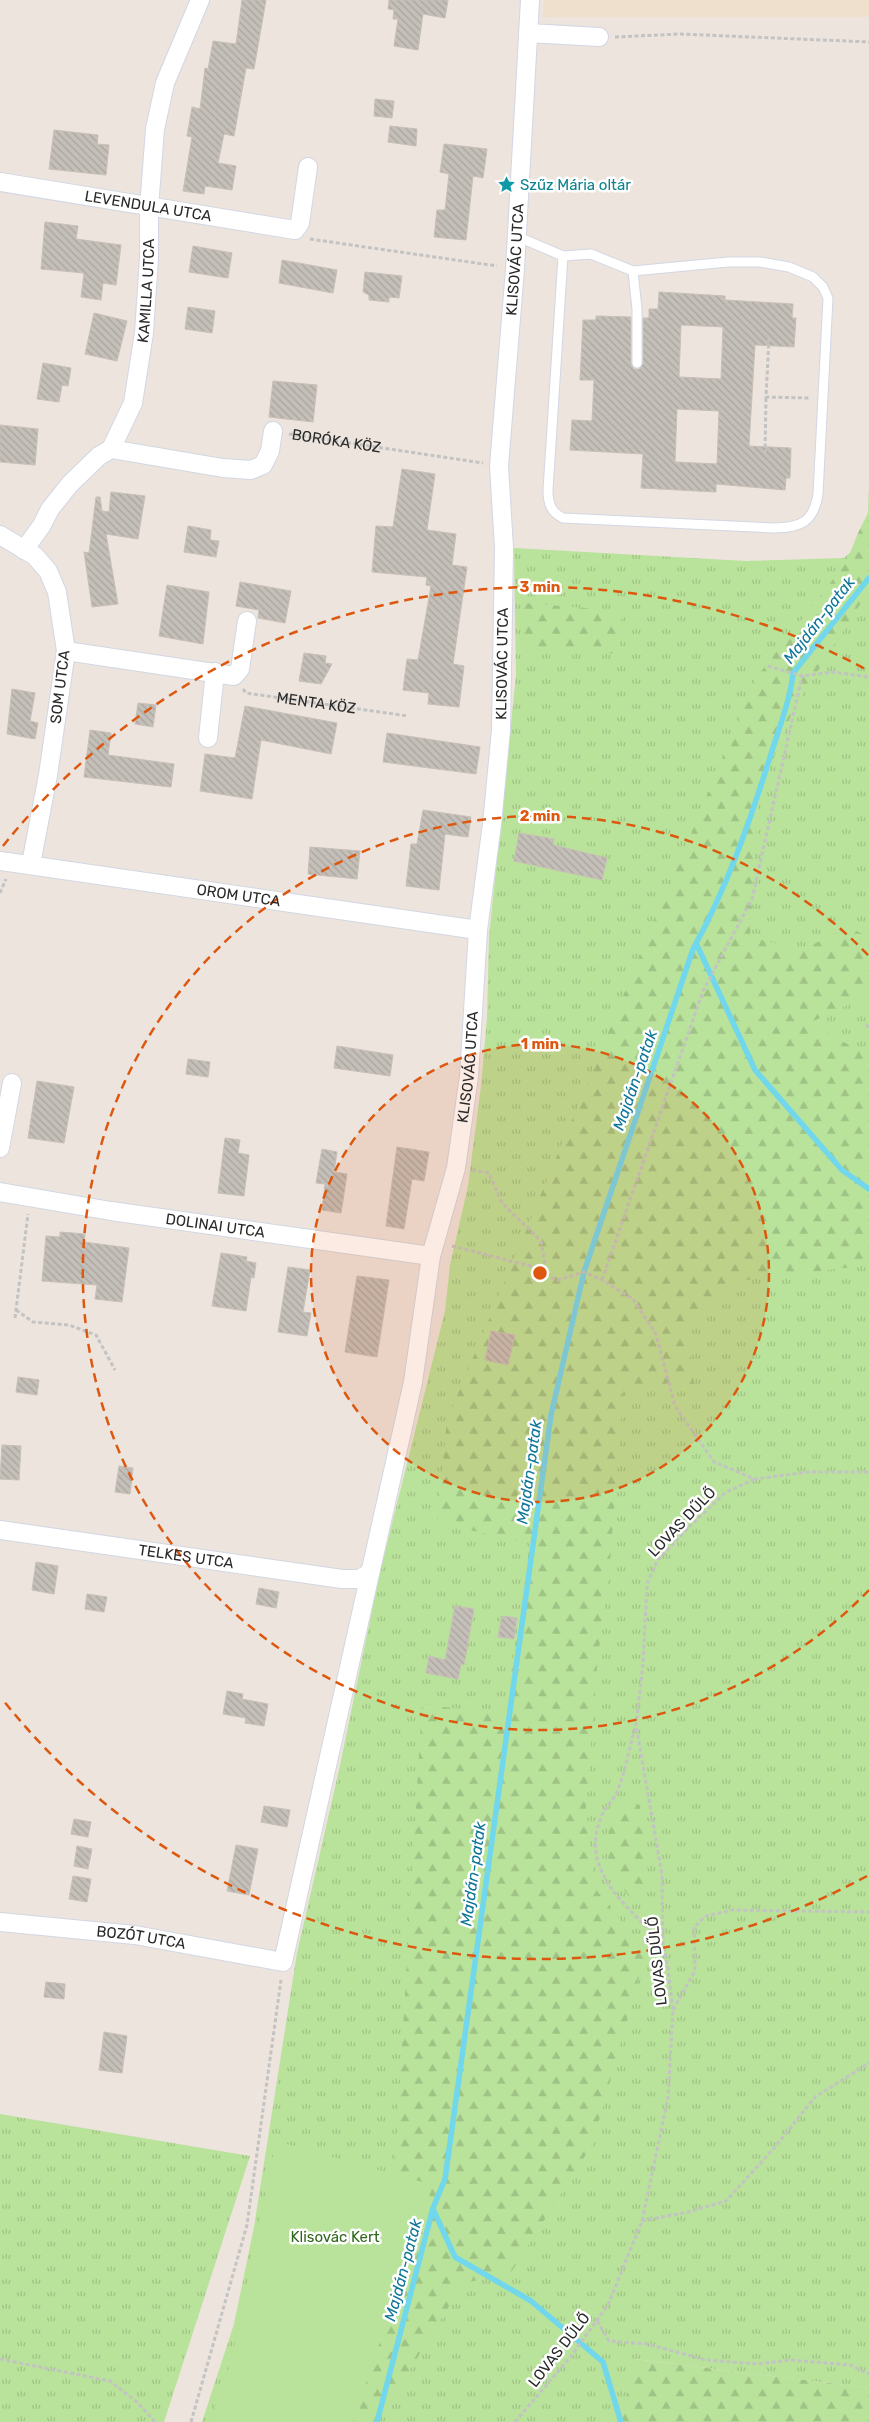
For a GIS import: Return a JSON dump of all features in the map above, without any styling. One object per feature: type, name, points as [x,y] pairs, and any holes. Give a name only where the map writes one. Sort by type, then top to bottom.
[{"type":"street","name":"KAMILLA UTCA","points":[[24,550],[42,526],[50,509],[70,484],[99,456],[111,449],[133,404],[144,333],[149,258],[149,208],[155,129],[165,83],[200,0]]},
{"type":"street","name":"KLISOVÁC UTCA","points":[[283,1962],[413,1382],[434,1249],[456,1168],[469,1076],[478,930],[492,824],[501,730],[504,548],[499,466],[515,269],[530,0]]},
{"type":"street","points":[[528,33],[599,37]]},
{"type":"street","points":[[295,230],[300,223],[308,167]]},
{"type":"street","name":"LEVENDULA UTCA","points":[[0,182],[149,208],[295,230]]},
{"type":"street","name":"BORÓKA KÖZ","points":[[111,449],[222,468],[251,470],[263,465],[270,451],[273,431]]},
{"type":"street","name":"SOM UTCA","points":[[0,535],[35,556],[48,571],[57,592],[66,651],[48,775],[31,864]]},
{"type":"street","points":[[66,651],[234,676],[240,669],[247,621]]},
{"type":"street","points":[[208,738],[215,672]]},
{"type":"street","name":"OROM UTCA","points":[[0,861],[478,930]]},
{"type":"street","points":[[0,1148],[12,1083]]},
{"type":"street","name":"DOLINAI UTCA","points":[[0,1192],[30,1198],[434,1249]]},
{"type":"street","name":"TELKES UTCA","points":[[0,1530],[342,1579],[359,1579],[370,1573]]},
{"type":"street","name":"BOZÓT UTCA","points":[[0,1922],[134,1935],[283,1962]]},
{"type":"lane","points":[[516,236],[563,256],[591,254],[632,270],[728,262],[760,262],[789,266],[813,277],[823,287],[828,298],[816,505],[810,517],[801,524],[788,528],[774,528],[563,518],[556,515],[550,505],[548,490],[563,256]]},
{"type":"lane","points":[[632,270],[637,309],[636,363]]},
{"type":"path","points":[[599,37],[680,34],[869,42]]},
{"type":"path","points":[[295,230],[308,239],[515,269]]},
{"type":"path","points":[[765,454],[769,338]]},
{"type":"path","points":[[766,397],[822,398]]},
{"type":"path","name":"BORÓKA KÖZ","points":[[273,431],[499,466]]},
{"type":"path","points":[[768,666],[802,676],[833,672],[869,677]]},
{"type":"path","name":"MENTA KÖZ","points":[[234,676],[246,693],[408,716]]},
{"type":"path","points":[[602,1280],[703,991],[752,899],[802,676]]},
{"type":"path","points":[[456,1168],[488,1173],[502,1203],[541,1241],[546,1270],[550,1277],[558,1280],[584,1272],[602,1280],[633,1299],[656,1334],[675,1406],[714,1462],[755,1479]]},
{"type":"path","points":[[15,1318],[30,1198]]},
{"type":"path","points":[[434,1249],[546,1270]]},
{"type":"path","points":[[16,1310],[33,1322],[69,1325],[96,1335],[115,1370]]},
{"type":"path","name":"LOVAS DŰLŐ","points":[[515,2422],[571,2356],[611,2297],[642,2221],[668,2098],[673,2010],[663,1943],[662,1875],[636,1725],[643,1664],[646,1584],[657,1561],[726,1492],[755,1479],[777,1474],[869,1472]]},
{"type":"path","points":[[636,1725],[616,1793],[600,1818],[594,1843],[597,1865],[612,1891],[663,1943]]},
{"type":"path","points":[[673,2010],[696,1971],[694,1927],[706,1916],[732,1910],[869,1912]]},
{"type":"path","points":[[191,2422],[247,2225],[283,1962]]},
{"type":"path","points":[[642,2221],[688,2212],[726,2201],[775,2147],[815,2097],[869,2063]]},
{"type":"path","points":[[596,2321],[609,2341],[647,2344],[706,2360],[758,2364],[790,2360],[850,2365],[869,2374]]},
{"type":"path","points":[[0,2359],[110,2381],[137,2402],[155,2422]]},
{"type":"shaded area","points":[[544,0],[869,0],[869,17],[543,17]]},
{"type":"green space","points":[[869,486],[869,590],[793,710],[759,795],[750,937],[802,950],[848,927],[869,937],[869,995],[809,1023],[869,1056],[869,1265],[738,1281],[713,1301],[688,1328],[694,1386],[624,1387],[610,1560],[597,1666],[585,1818],[597,1891],[646,1953],[592,2145],[510,2274],[463,2283],[378,2422],[336,2422],[390,2250],[422,1704],[505,1715],[530,1543],[437,1523],[447,1420],[756,678],[846,563],[868,513]]},
{"type":"green space","points":[[869,536],[869,2388],[635,2359],[621,2422],[202,2422],[234,2324],[254,2227],[297,1953],[339,1770],[380,1572],[445,1311],[450,1265],[468,1186],[481,1086],[487,1018],[489,937],[516,675],[514,548],[746,561],[844,558]]},
{"type":"green space","points":[[524,603],[623,611],[619,654],[521,647]]},
{"type":"green space","points":[[630,1801],[638,1804],[643,1815],[649,1887],[645,1896],[630,1898],[613,1871],[608,1853],[608,1843],[609,1833],[616,1816],[621,1807]]},
{"type":"green space","points":[[0,2114],[250,2156],[164,2422],[0,2422]]},
{"type":"green space","name":"Klisovác Kert","points":[[276,2141],[433,2185],[353,2422],[210,2422],[231,2361]]},
{"type":"green space","points":[[634,2359],[869,2388],[869,2422],[621,2422]]},
{"type":"building","points":[[242,0],[266,0],[254,69],[246,68],[234,136],[224,134],[218,163],[236,166],[232,190],[205,186],[204,194],[183,191],[192,137],[187,136],[192,107],[200,109],[205,68],[208,69],[213,41],[236,44]]},
{"type":"building","points":[[389,0],[448,0],[445,18],[423,14],[418,50],[394,46],[398,19],[393,19],[394,10],[388,9]]},
{"type":"building","points":[[375,99],[394,101],[392,118],[374,116]]},
{"type":"building","points":[[390,126],[417,129],[416,146],[388,142]]},
{"type":"building","points":[[54,130],[98,135],[97,144],[109,145],[106,175],[49,169]]},
{"type":"building","points":[[444,144],[487,149],[483,178],[473,176],[466,240],[434,237],[437,210],[445,210],[449,174],[440,172]]},
{"type":"building","points":[[45,222],[78,226],[76,239],[121,245],[116,285],[103,283],[101,300],[81,297],[84,273],[41,269]]},
{"type":"building","points":[[193,246],[232,253],[228,278],[189,272]]},
{"type":"building","points":[[282,260],[337,270],[333,293],[279,283]]},
{"type":"building","points":[[365,272],[402,276],[399,298],[389,297],[389,302],[369,300],[369,295],[363,292]]},
{"type":"building","points":[[659,292],[725,296],[725,300],[793,304],[792,318],[796,318],[794,347],[755,345],[749,446],[791,448],[790,478],[786,478],[785,490],[716,484],[716,492],[641,488],[643,454],[570,450],[572,420],[592,421],[594,380],[580,380],[583,320],[596,320],[596,316],[631,317],[631,363],[634,369],[640,369],[643,363],[643,318],[649,318],[649,309],[658,309]],"holes":[[[681,325],[723,327],[721,379],[679,377]],[[677,409],[719,411],[717,464],[675,462]]]},
{"type":"building","points":[[188,307],[215,311],[212,333],[185,329]]},
{"type":"building","points":[[94,313],[127,321],[117,361],[85,354]]},
{"type":"building","points":[[43,363],[71,368],[68,386],[62,385],[59,402],[37,399]]},
{"type":"building","points":[[273,381],[317,385],[313,422],[269,417]]},
{"type":"building","points":[[0,425],[38,429],[35,465],[0,462]]},
{"type":"building","points":[[402,469],[435,474],[427,530],[456,534],[452,565],[467,567],[453,664],[464,666],[459,707],[428,704],[429,693],[403,690],[407,659],[418,660],[431,586],[426,585],[427,577],[372,572],[376,526],[393,527]]},
{"type":"building","points":[[111,492],[145,496],[138,539],[106,534],[118,604],[92,607],[84,552],[89,553],[96,497],[100,497],[102,511],[109,512]]},
{"type":"building","points":[[188,526],[211,530],[210,540],[219,541],[216,557],[184,552]]},
{"type":"building","points":[[240,582],[291,591],[285,623],[258,618],[259,610],[236,606]]},
{"type":"building","points":[[167,585],[209,592],[203,644],[159,636]]},
{"type":"building","points":[[304,653],[326,656],[325,663],[332,664],[321,684],[299,681]]},
{"type":"building","points":[[12,689],[35,693],[30,721],[38,723],[35,739],[7,734]]},
{"type":"building","points":[[138,703],[156,705],[153,727],[135,724]]},
{"type":"building","points":[[245,706],[337,723],[331,754],[261,740],[252,799],[200,791],[205,754],[235,758]]},
{"type":"building","points":[[90,730],[111,733],[108,755],[174,764],[171,787],[84,777]]},
{"type":"building","points":[[387,733],[480,747],[476,774],[383,762]]},
{"type":"building","points":[[423,810],[471,817],[468,837],[445,834],[439,890],[406,886],[411,844],[417,844]]},
{"type":"building","points":[[519,833],[554,839],[553,845],[607,858],[602,880],[514,861]]},
{"type":"building","points":[[310,847],[360,851],[357,879],[308,874]]},
{"type":"building","points":[[337,1046],[393,1055],[390,1076],[334,1068]]},
{"type":"building","points":[[188,1059],[210,1062],[208,1077],[186,1074]]},
{"type":"building","points":[[37,1081],[74,1087],[64,1143],[28,1138]]},
{"type":"building","points":[[225,1138],[240,1140],[238,1153],[249,1155],[244,1196],[218,1193]]},
{"type":"building","points":[[397,1147],[429,1152],[424,1181],[412,1179],[404,1229],[386,1226]]},
{"type":"building","points":[[322,1149],[337,1152],[334,1172],[347,1174],[341,1213],[322,1210],[325,1184],[316,1183]]},
{"type":"building","points":[[60,1232],[85,1234],[84,1242],[129,1248],[122,1302],[95,1299],[97,1285],[42,1281],[46,1236],[60,1237]]},
{"type":"building","points":[[221,1253],[247,1257],[246,1261],[256,1263],[254,1278],[251,1277],[246,1311],[212,1306]]},
{"type":"building","points":[[288,1267],[310,1270],[303,1312],[311,1313],[307,1336],[278,1332]]},
{"type":"building","points":[[357,1276],[389,1280],[377,1357],[345,1352]]},
{"type":"building","points":[[491,1331],[515,1335],[508,1365],[485,1360]]},
{"type":"building","points":[[18,1377],[39,1380],[37,1395],[16,1392]]},
{"type":"building","points":[[2,1445],[21,1446],[19,1480],[0,1479]]},
{"type":"building","points":[[119,1466],[133,1468],[130,1494],[115,1492]]},
{"type":"building","points":[[36,1562],[58,1566],[54,1594],[32,1590]]},
{"type":"building","points":[[259,1588],[279,1592],[276,1608],[256,1604]]},
{"type":"building","points":[[87,1594],[107,1597],[104,1612],[85,1609]]},
{"type":"building","points":[[455,1606],[474,1609],[464,1665],[461,1664],[458,1679],[426,1673],[429,1656],[445,1660]]},
{"type":"building","points":[[502,1616],[517,1618],[514,1639],[498,1637]]},
{"type":"building","points":[[227,1691],[243,1694],[242,1699],[268,1704],[264,1726],[245,1723],[246,1718],[223,1714]]},
{"type":"building","points":[[264,1806],[290,1810],[287,1827],[261,1822]]},
{"type":"building","points":[[74,1819],[91,1822],[88,1837],[71,1834]]},
{"type":"building","points":[[236,1845],[258,1849],[249,1895],[227,1891]]},
{"type":"building","points":[[77,1846],[92,1849],[88,1869],[74,1866]]},
{"type":"building","points":[[73,1876],[91,1879],[87,1902],[69,1899]]},
{"type":"building","points":[[46,1982],[65,1984],[64,1999],[44,1997]]},
{"type":"building","points":[[104,2032],[127,2036],[122,2073],[99,2070]]},
{"type":"waterway","name":"Majdán-patak","points":[[377,2422],[433,2208],[445,2179],[551,1415],[584,1272],[693,949],[717,902],[746,829],[784,714],[793,673],[869,578]]},
{"type":"waterway","points":[[696,943],[755,1070],[842,1170],[869,1189]]},
{"type":"waterway","points":[[433,2209],[455,2257],[531,2301],[603,2362],[621,2422]]},
{"type":"place","name":"Szűz Mária oltár","points":[[506,185]]}]
